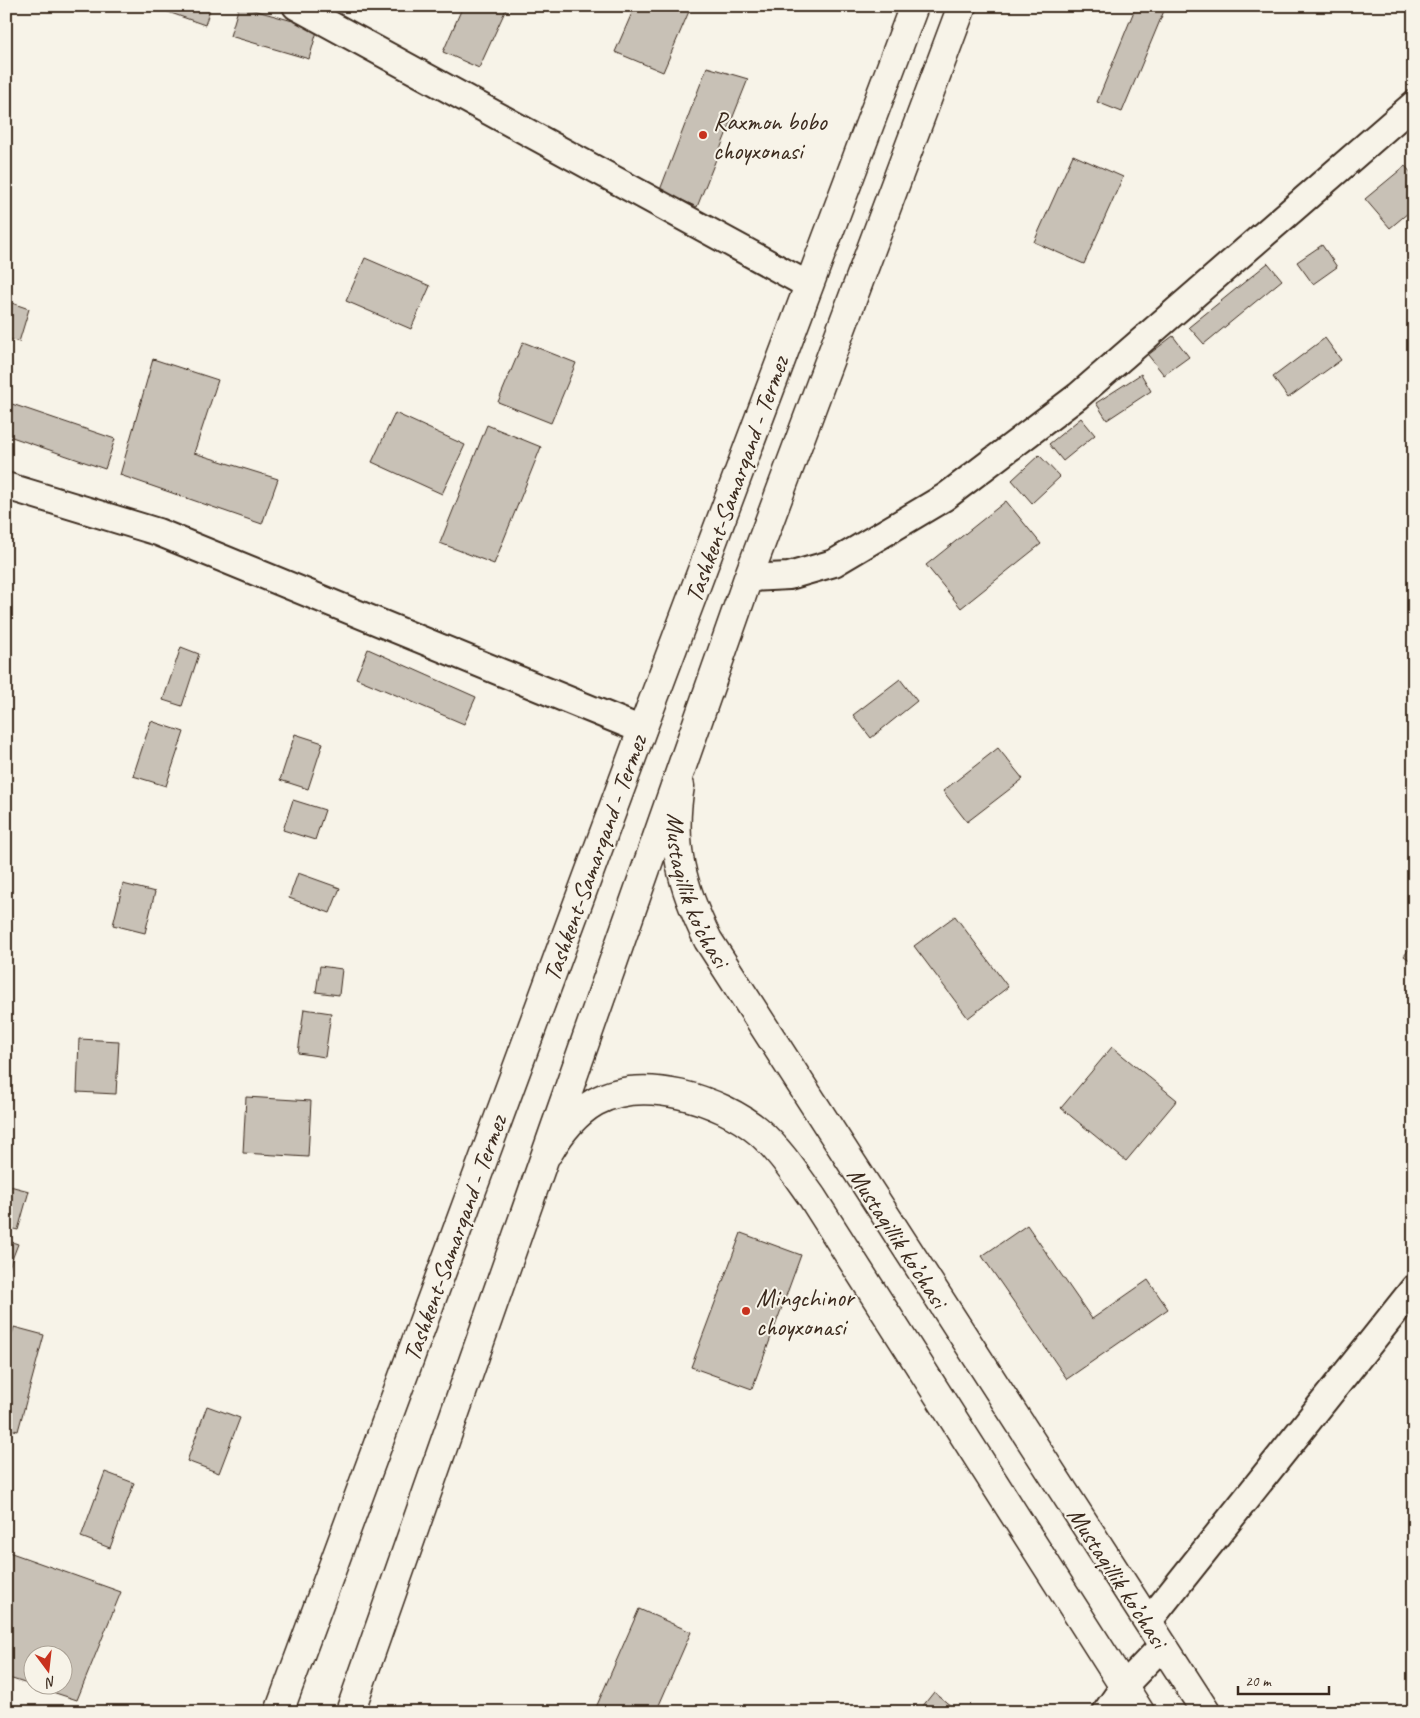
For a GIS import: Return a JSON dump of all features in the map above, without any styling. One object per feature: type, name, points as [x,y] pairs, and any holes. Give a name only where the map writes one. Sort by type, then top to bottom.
[{"type":"main road","name":"Tashkent-Samarqand - Termez","points":[[279,1712],[808,284],[914,6]]},
{"type":"main road","name":"Tashkent-Samarqand - Termez","points":[[350,1712],[748,578],[962,6]]},
{"type":"main road","name":"Mustaqillik ko’chasi","points":[[693,734],[679,796],[677,855],[684,884],[708,940],[1206,1712]]},
{"type":"main road","name":"Mustaqillik ko’chasi","points":[[540,1169],[551,1149],[579,1113],[597,1102],[618,1094],[665,1092],[687,1094],[725,1110],[760,1133],[788,1164],[812,1197],[1140,1712]]},
{"type":"street","points":[[296,6],[808,284]]},
{"type":"street","points":[[748,578],[788,576],[834,563],[944,497],[1078,396],[1414,104]]},
{"type":"street","points":[[6,486],[158,532],[642,730]]},
{"type":"street","points":[[1148,1622],[1414,1288]]},
{"type":"street","points":[[1106,1712],[1124,1686],[1163,1645]]},
{"type":"building","points":[[151,6],[211,6],[205,25]]},
{"type":"building","points":[[239,6],[318,28],[309,59],[230,36]]},
{"type":"building","points":[[463,6],[507,7],[479,68],[443,52]]},
{"type":"building","points":[[635,6],[684,6],[690,9],[663,72],[615,52]]},
{"type":"building","points":[[1136,6],[1166,6],[1122,112],[1097,102]]},
{"type":"building","name":"Raxmon bobo choyxonasi","points":[[707,67],[748,79],[697,207],[660,190]]},
{"type":"building","points":[[1073,155],[1123,177],[1084,264],[1034,242]]},
{"type":"building","points":[[1405,166],[1414,176],[1414,208],[1390,228],[1365,199]]},
{"type":"building","points":[[1322,245],[1337,267],[1313,284],[1297,262]]},
{"type":"building","points":[[365,258],[430,286],[411,329],[346,301]]},
{"type":"building","points":[[1268,263],[1282,280],[1204,344],[1189,327]]},
{"type":"building","points":[[6,301],[29,309],[19,342],[6,338]]},
{"type":"building","points":[[1173,336],[1189,357],[1164,375],[1148,355]]},
{"type":"building","points":[[1325,338],[1341,360],[1288,398],[1273,377]]},
{"type":"building","points":[[523,342],[576,363],[551,423],[498,402]]},
{"type":"building","points":[[153,359],[218,380],[194,453],[278,479],[262,524],[120,475]]},
{"type":"building","points":[[1141,374],[1151,391],[1107,420],[1096,403]]},
{"type":"building","points":[[6,402],[115,439],[105,469],[6,435]]},
{"type":"building","points":[[395,413],[465,445],[442,494],[372,462]]},
{"type":"building","points":[[1081,418],[1095,435],[1063,461],[1049,444]]},
{"type":"building","points":[[487,425],[541,447],[494,564],[440,543]]},
{"type":"building","points":[[1039,455],[1060,477],[1032,503],[1012,480]]},
{"type":"building","points":[[1006,501],[1041,544],[961,608],[926,565]]},
{"type":"building","points":[[181,647],[199,654],[182,706],[163,700]]},
{"type":"building","points":[[368,649],[476,697],[464,724],[356,678]]},
{"type":"building","points":[[900,679],[917,701],[871,738],[853,715]]},
{"type":"building","points":[[151,721],[184,732],[166,786],[133,776]]},
{"type":"building","points":[[295,734],[323,743],[308,789],[280,780]]},
{"type":"building","points":[[998,748],[1023,779],[967,822],[943,791]]},
{"type":"building","points":[[293,800],[325,810],[315,840],[283,830]]},
{"type":"building","points":[[298,873],[340,888],[330,913],[289,898]]},
{"type":"building","points":[[123,884],[155,892],[145,933],[113,925]]},
{"type":"building","points":[[955,916],[1008,987],[968,1018],[914,946]]},
{"type":"building","points":[[1414,943],[1414,963],[1404,956]]},
{"type":"building","points":[[320,966],[342,969],[339,995],[316,992]]},
{"type":"building","points":[[304,1009],[331,1013],[325,1057],[298,1053]]},
{"type":"building","points":[[79,1039],[119,1041],[116,1094],[77,1092]]},
{"type":"building","points":[[1112,1047],[1177,1100],[1126,1161],[1061,1108]]},
{"type":"building","points":[[246,1097],[311,1101],[308,1157],[243,1153]]},
{"type":"building","points":[[6,1185],[29,1191],[18,1230],[6,1227]]},
{"type":"building","points":[[1027,1225],[1092,1319],[1148,1280],[1168,1309],[1067,1379],[982,1256]]},
{"type":"building","name":"Mingchinor choyxonasi","points":[[741,1233],[801,1255],[752,1389],[691,1367]]},
{"type":"building","points":[[6,1240],[18,1244],[6,1275]]},
{"type":"building","points":[[14,1327],[44,1335],[18,1431],[6,1428],[6,1355]]},
{"type":"building","points":[[207,1406],[240,1418],[219,1473],[187,1461]]},
{"type":"building","points":[[105,1472],[134,1483],[110,1548],[81,1537]]},
{"type":"building","points":[[6,1551],[121,1592],[77,1700],[65,1696],[72,1696],[72,1646],[22,1646],[22,1682],[6,1677]]},
{"type":"building","points":[[639,1609],[691,1632],[656,1712],[594,1712]]},
{"type":"building","points":[[934,1692],[958,1712],[918,1712]]},
{"type":"place","name":"Raxmon bobo choyxonasi","points":[[703,135]]},
{"type":"place","name":"Mingchinor choyxonasi","points":[[746,1311]]}]
